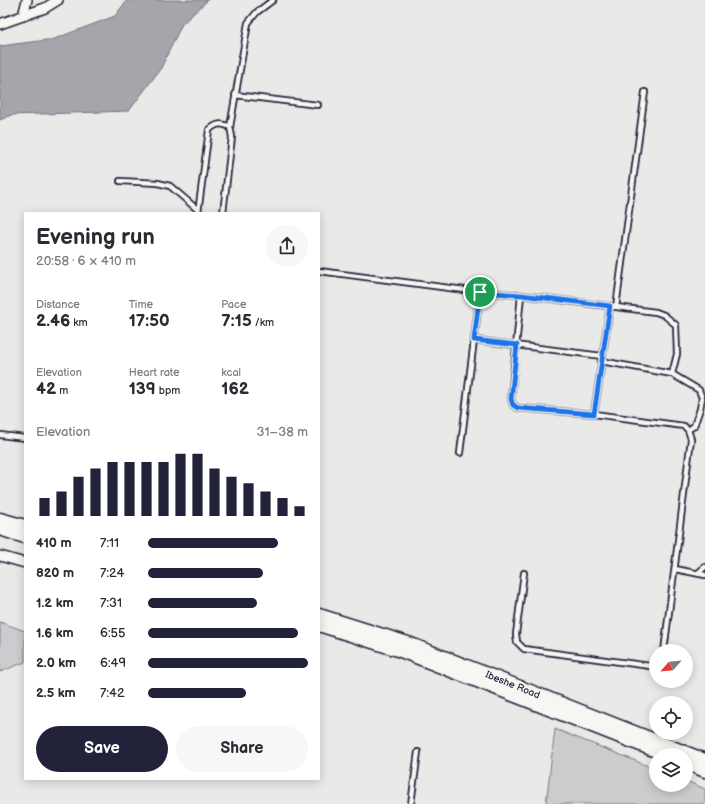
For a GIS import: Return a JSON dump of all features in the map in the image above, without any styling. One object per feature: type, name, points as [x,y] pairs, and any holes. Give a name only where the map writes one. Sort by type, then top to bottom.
[{"type":"main road","points":[[0,519],[24,526]]},
{"type":"main road","points":[[0,529],[24,537]]},
{"type":"main road","name":"Ibeshe Road","points":[[320,615],[411,644],[705,760]]},
{"type":"main road","name":"Ibeshe Road","points":[[320,625],[398,650],[649,748]]},
{"type":"main road","points":[[693,766],[705,771]]},
{"type":"street","points":[[23,16],[27,0]]},
{"type":"street","points":[[0,24],[45,8],[58,0]]},
{"type":"street","points":[[0,556],[24,563]]},
{"type":"lane","points":[[223,212],[232,137],[230,127],[248,23],[257,12],[273,0]]},
{"type":"lane","points":[[616,307],[645,92]]},
{"type":"lane","points":[[235,95],[318,105]]},
{"type":"lane","points":[[198,211],[209,130],[216,124],[222,124],[230,127]]},
{"type":"lane","points":[[120,181],[158,183],[170,186],[198,211]]},
{"type":"lane","points":[[320,271],[480,292],[521,295],[656,312],[664,315],[676,325],[677,354],[672,374]]},
{"type":"lane","points":[[460,453],[480,292]]},
{"type":"lane","points":[[521,295],[511,399],[513,405],[518,408],[594,414],[684,426],[688,430],[691,439],[665,644]]},
{"type":"lane","points":[[594,414],[610,306]]},
{"type":"lane","points":[[474,340],[602,356]]},
{"type":"lane","points":[[601,361],[672,374],[700,392],[700,409],[694,426],[688,430]]},
{"type":"lane","points":[[0,435],[24,438]]},
{"type":"lane","points":[[698,573],[705,567]]},
{"type":"lane","points":[[675,569],[705,575]]},
{"type":"lane","points":[[524,573],[516,634],[517,642],[524,649],[649,666]]},
{"type":"lane","points":[[411,804],[418,752]]},
{"type":"shaded area","points":[[127,0],[208,0],[182,24],[161,68],[129,111],[11,115],[0,120],[0,46],[54,39],[115,16]]},
{"type":"shaded area","points":[[0,622],[24,631],[24,662],[0,672]]},
{"type":"shaded area","points":[[555,729],[649,766],[649,792],[693,792],[693,784],[705,789],[705,804],[546,804]]},
{"type":"route","points":[[480,292],[521,295],[610,306],[594,414],[518,408],[513,405],[511,399],[517,345],[474,340],[480,292]]}]
